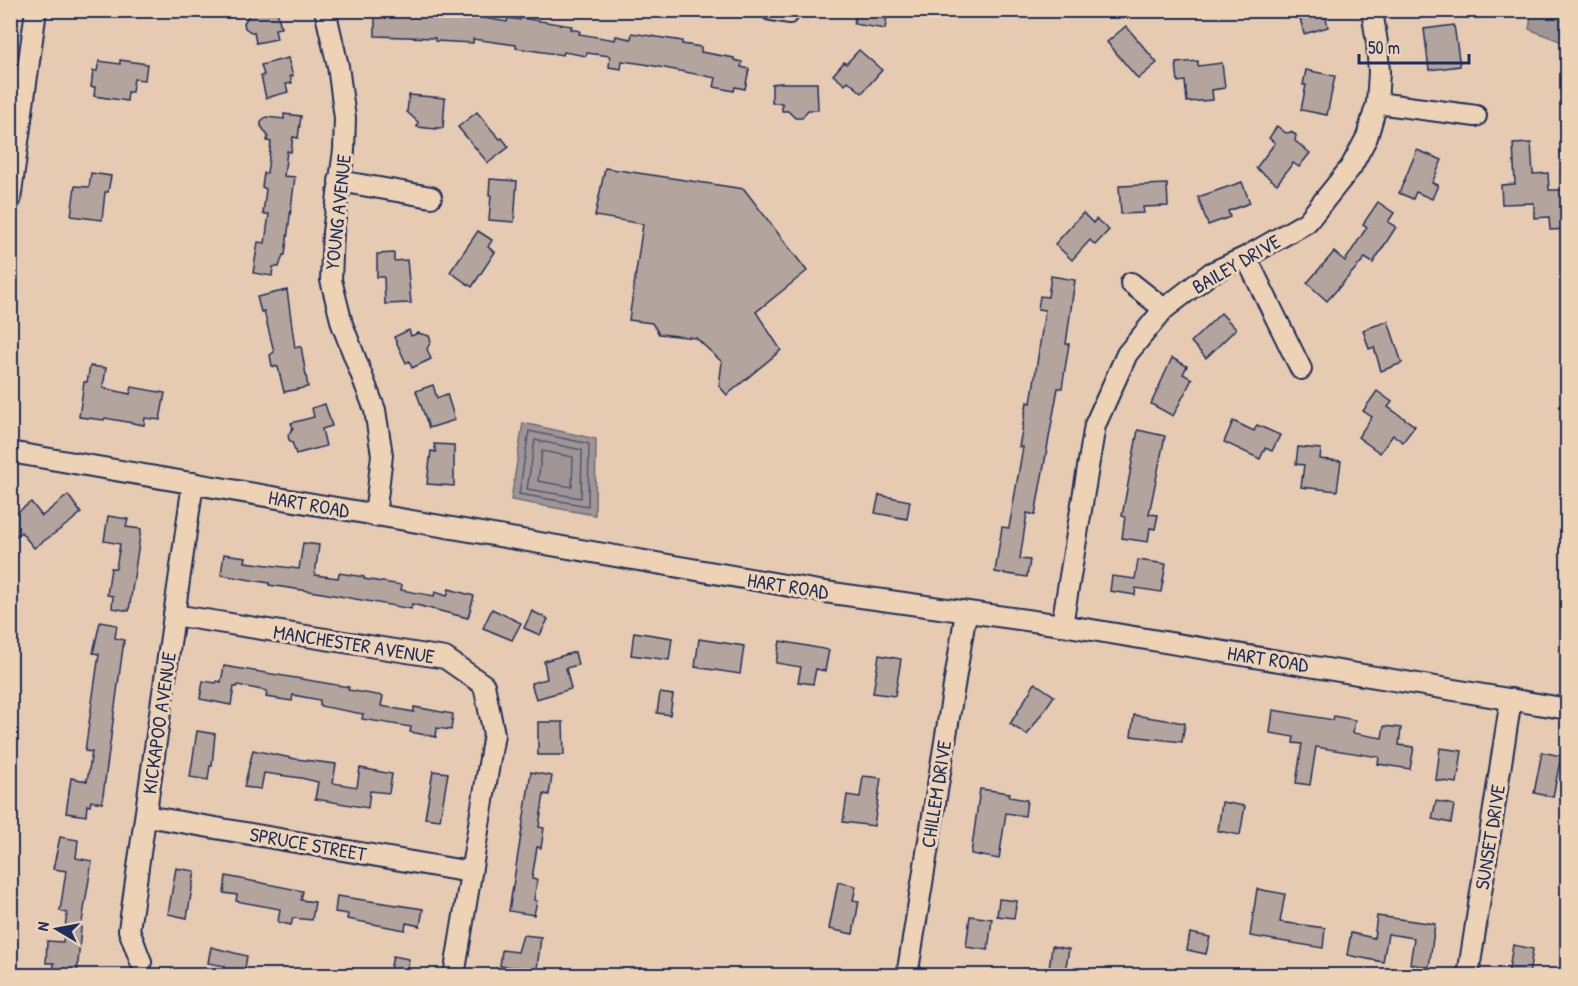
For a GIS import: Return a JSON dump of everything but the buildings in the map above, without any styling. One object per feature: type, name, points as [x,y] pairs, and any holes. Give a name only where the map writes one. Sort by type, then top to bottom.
[{"type":"street","points":[[10,200],[36,10]]},
{"type":"street","name":"YOUNG AVENUE","points":[[325,10],[338,66],[345,118],[344,150],[333,232],[331,280],[342,324],[360,365],[375,410],[382,455],[375,516]]},
{"type":"street","name":"BAILEY DRIVE","points":[[1062,625],[1095,425],[1127,354],[1164,309],[1211,273],[1307,222],[1351,167],[1367,137],[1377,103],[1379,62],[1372,10]]},
{"type":"street","points":[[1377,103],[1476,116]]},
{"type":"street","points":[[339,181],[431,197]]},
{"type":"street","points":[[1246,256],[1301,369]]},
{"type":"street","points":[[1131,283],[1164,309]]},
{"type":"street","name":"HART ROAD","points":[[10,452],[825,592],[1062,625],[1568,709]]},
{"type":"street","name":"KICKAPOO AVENUE","points":[[141,962],[129,930],[193,483]]},
{"type":"street","name":"CHILLEM DRIVE","points":[[907,975],[966,612]]},
{"type":"street","name":"MANCHESTER AVENUE","points":[[174,615],[445,658],[484,685],[494,734],[454,975]]},
{"type":"street","name":"SUNSET DRIVE","points":[[1468,975],[1511,699]]},
{"type":"street","name":"SPRUCE STREET","points":[[146,816],[470,872]]},
{"type":"water","points":[[1532,11],[1567,11],[1567,44],[1529,29]]},
{"type":"water","points":[[523,423],[596,439],[595,515],[511,500]]}]
